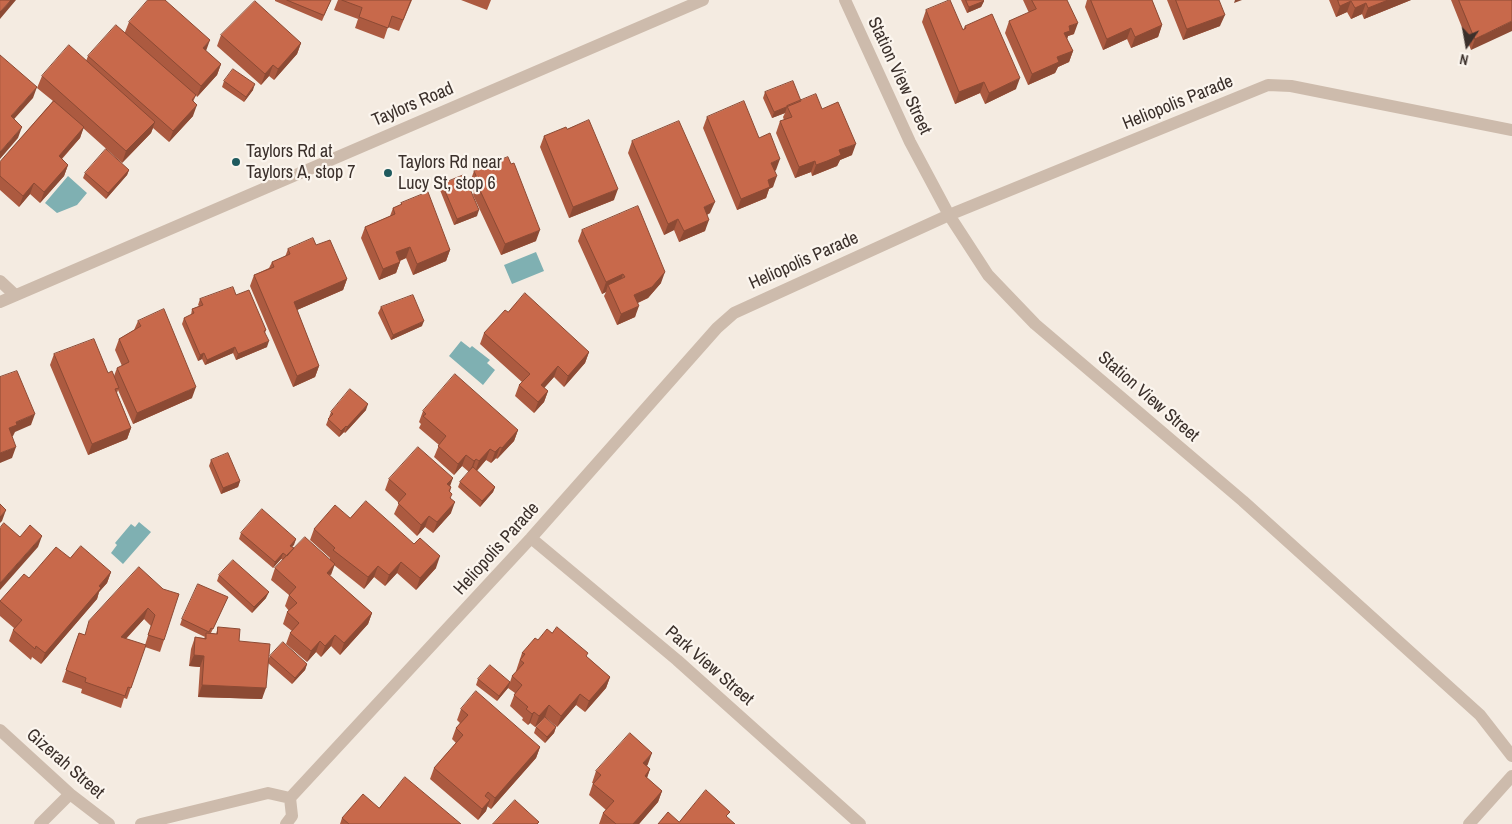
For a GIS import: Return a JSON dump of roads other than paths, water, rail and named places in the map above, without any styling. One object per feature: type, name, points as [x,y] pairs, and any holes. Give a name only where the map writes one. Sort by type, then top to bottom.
[{"type":"street","name":"Taylors Road","points":[[0,302],[703,0]]},
{"type":"street","name":"Station View Street","points":[[845,0],[910,142],[949,215],[988,274],[1035,324],[1243,501],[1472,708],[1512,756]]},
{"type":"street","name":"Heliopolis Parade","points":[[290,798],[531,538],[716,328],[734,313],[949,215],[1268,85],[1291,86],[1512,130]]},
{"type":"street","points":[[0,281],[15,295]]},
{"type":"street","name":"Park View Street","points":[[531,538],[677,660],[860,824]]},
{"type":"street","name":"Gizerah Street","points":[[0,730],[70,794],[109,824]]},
{"type":"street","points":[[1469,824],[1512,776]]},
{"type":"street","points":[[142,824],[268,793],[290,798],[292,816],[286,824]]},
{"type":"street","points":[[40,824],[70,794]]},
{"type":"water","points":[[68,176],[87,193],[77,205],[57,213],[45,203]]},
{"type":"water","points":[[536,252],[544,271],[512,284],[504,265]]},
{"type":"water","points":[[461,341],[470,348],[472,346],[490,360],[487,363],[495,370],[483,385],[449,356]]},
{"type":"water","points":[[139,522],[151,532],[123,564],[111,553],[117,545],[115,543],[131,524],[135,527]]},
{"type":"place","name":"Taylors Rd at Taylors A, stop 7","points":[[236,162]]},
{"type":"place","name":"Taylors Rd near Lucy St, stop 6","points":[[388,173]]}]
